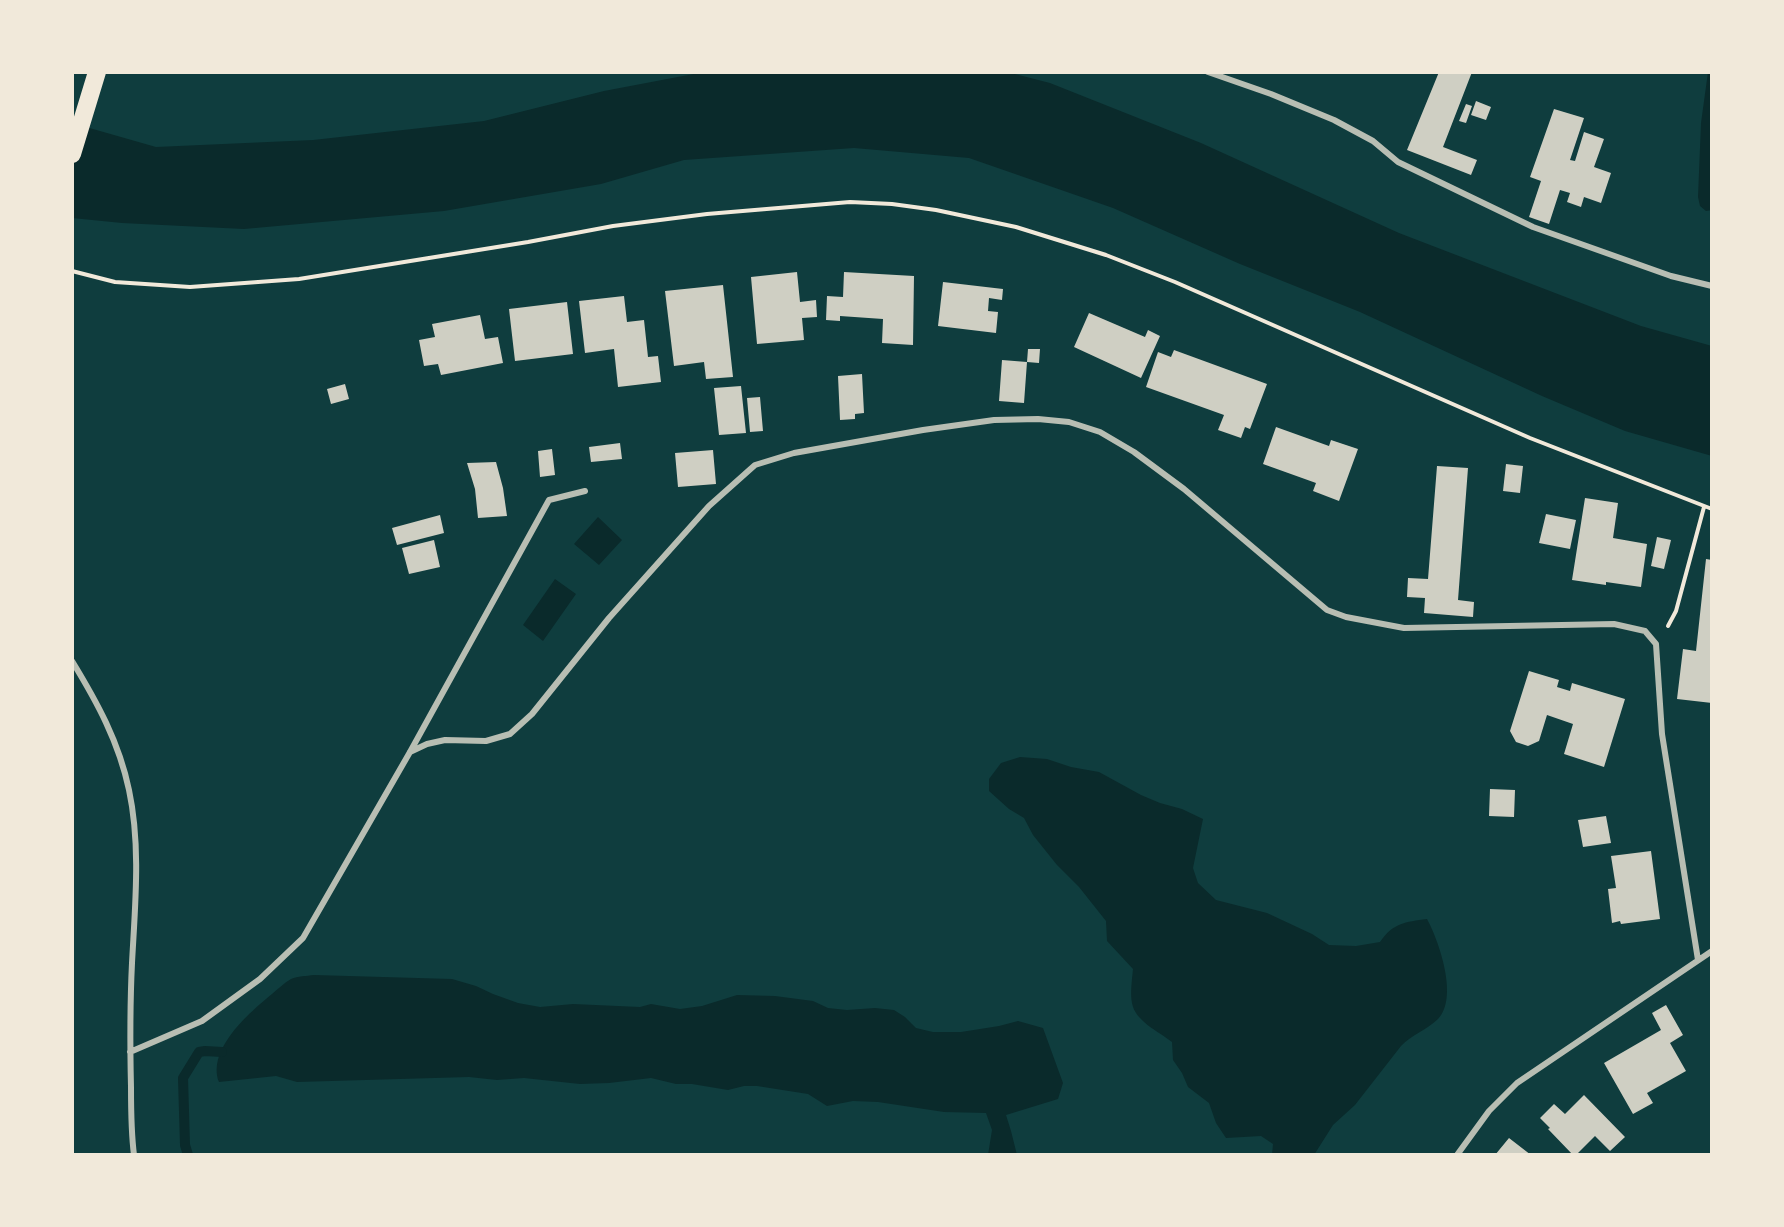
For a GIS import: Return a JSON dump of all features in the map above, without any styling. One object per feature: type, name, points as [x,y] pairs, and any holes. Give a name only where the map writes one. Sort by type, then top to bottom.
[{"type":"highway","points":[[72,154],[97,72]]},
{"type":"street","points":[[1208,72],[1335,120],[1373,141],[1398,162],[1533,227],[1671,276],[1712,286]]},
{"type":"street","points":[[410,752],[427,744],[445,740],[486,741],[510,734],[532,714],[609,618],[709,506],[755,465],[794,453],[994,420],[1038,419],[1069,422],[1100,432],[1134,452],[1184,489],[1314,600],[1328,610],[1346,617],[1404,628],[1614,624],[1645,631],[1656,644],[1662,734],[1698,960]]},
{"type":"street","points":[[130,1052],[202,1021],[261,979],[303,938],[410,752],[549,500],[585,491]]},
{"type":"street","points":[[72,661],[105,717],[120,754],[129,791],[134,831],[136,893],[130,1052],[134,1155]]},
{"type":"street","points":[[1456,1155],[1489,1111],[1517,1083],[1712,951]]},
{"type":"path","points":[[72,271],[115,282],[190,287],[299,279],[614,226],[707,214],[850,202],[892,204],[936,210],[1016,227],[1106,255],[1175,282],[1530,438],[1712,509]]},
{"type":"path","points":[[1656,644],[1676,611],[1704,507]]},
{"type":"water","points":[[704,72],[1007,72],[1050,83],[1201,143],[1399,233],[1641,326],[1712,346],[1712,456],[1625,431],[1542,396],[1360,312],[1240,264],[1113,208],[969,158],[854,148],[684,160],[601,184],[444,211],[244,229],[72,218],[72,123],[156,147],[313,140],[484,121],[604,91]]},
{"type":"water","points":[[1708,72],[1712,72],[1712,210],[1706,211],[1700,206],[1698,197],[1701,123]]},
{"type":"water","points":[[598,517],[622,540],[599,565],[574,544]]},
{"type":"water","points":[[555,579],[576,594],[543,641],[523,625]]},
{"type":"water","points":[[1020,757],[1047,759],[1071,767],[1099,772],[1141,795],[1203,819],[1193,868],[1198,883],[1216,900],[1267,913],[1312,934],[1329,945],[1356,946],[1380,942],[1400,924],[1427,919],[1437,941],[1445,969],[1447,998],[1444,1010],[1434,1023],[1401,1046],[1355,1105],[1333,1125],[1314,1155],[1272,1155],[1273,1144],[1261,1136],[1226,1138],[1216,1123],[1209,1103],[1188,1087],[1173,1060],[1172,1042],[1142,1020],[1134,1009],[1131,995],[1133,969],[1107,941],[1106,921],[1033,835],[1024,818],[1009,809],[989,791],[989,779],[1001,763]]},
{"type":"water","points":[[314,975],[452,979],[518,1003],[540,1007],[573,1004],[640,1007],[651,1004],[680,1009],[702,1006],[737,995],[775,996],[813,1001],[828,1008],[894,1010],[916,1028],[933,1032],[961,1032],[1018,1021],[1043,1028],[1063,1083],[1058,1099],[1006,1115],[1017,1155],[988,1155],[992,1130],[986,1113],[944,1112],[878,1102],[853,1101],[827,1106],[808,1094],[757,1086],[728,1090],[692,1084],[676,1084],[651,1078],[580,1084],[524,1078],[497,1080],[469,1077],[297,1082],[276,1076],[219,1082],[217,1070],[219,1057],[224,1045],[242,1021],[291,979]]},
{"type":"building","points":[[1439,72],[1472,72],[1443,147],[1477,160],[1471,175],[1407,150]]},
{"type":"building","points":[[1476,101],[1491,107],[1486,120],[1471,115]]},
{"type":"building","points":[[1466,104],[1472,106],[1466,123],[1459,121]]},
{"type":"building","points":[[1554,109],[1584,118],[1570,160],[1575,161],[1584,132],[1604,139],[1594,167],[1611,173],[1601,203],[1584,197],[1581,207],[1567,202],[1570,193],[1560,190],[1549,224],[1529,217],[1541,181],[1530,177]]},
{"type":"building","points":[[797,272],[800,302],[816,300],[817,317],[802,318],[804,340],[757,344],[751,277]]},
{"type":"building","points":[[844,272],[914,276],[913,345],[882,343],[883,319],[840,316],[840,321],[826,320],[827,296],[843,297]]},
{"type":"building","points":[[943,282],[1003,289],[1002,300],[989,298],[988,311],[998,312],[996,333],[938,326]]},
{"type":"building","points":[[723,285],[733,377],[706,379],[704,362],[674,366],[665,291]]},
{"type":"building","points":[[624,296],[627,322],[644,320],[648,357],[658,356],[661,382],[618,387],[614,349],[585,353],[579,301]]},
{"type":"building","points":[[567,302],[573,354],[515,361],[509,309]]},
{"type":"building","points":[[1089,313],[1145,337],[1148,330],[1160,336],[1141,378],[1074,347]]},
{"type":"building","points":[[480,315],[485,339],[498,337],[503,363],[441,375],[438,364],[424,366],[419,340],[435,337],[432,324]]},
{"type":"building","points":[[1028,349],[1040,349],[1039,363],[1027,362]]},
{"type":"building","points":[[1174,350],[1267,384],[1250,429],[1245,427],[1241,438],[1218,430],[1224,415],[1146,387],[1158,352],[1171,357]]},
{"type":"building","points":[[1002,360],[1027,362],[1024,403],[999,401]]},
{"type":"building","points":[[862,374],[864,413],[855,414],[855,419],[840,420],[838,376]]},
{"type":"building","points":[[345,384],[349,399],[331,404],[327,389]]},
{"type":"building","points":[[741,386],[746,433],[719,435],[714,388]]},
{"type":"building","points":[[760,397],[763,431],[750,432],[747,398]]},
{"type":"building","points":[[1276,427],[1329,446],[1331,440],[1358,449],[1339,501],[1313,491],[1316,483],[1263,464]]},
{"type":"building","points":[[620,443],[622,459],[591,462],[589,447]]},
{"type":"building","points":[[552,449],[555,475],[540,477],[538,451]]},
{"type":"building","points":[[713,450],[716,484],[678,487],[675,453]]},
{"type":"building","points":[[496,462],[507,516],[478,518],[475,489],[467,463]]},
{"type":"building","points":[[1506,464],[1523,466],[1520,493],[1503,491]]},
{"type":"building","points":[[1437,466],[1468,468],[1458,600],[1474,602],[1473,617],[1424,613],[1425,598],[1407,597],[1408,578],[1428,579]]},
{"type":"building","points":[[1585,498],[1618,503],[1613,538],[1647,544],[1641,587],[1572,580]]},
{"type":"building","points":[[1546,514],[1576,520],[1570,549],[1539,543]]},
{"type":"building","points":[[440,515],[444,533],[397,545],[392,528]]},
{"type":"building","points":[[1657,537],[1671,540],[1664,569],[1651,566]]},
{"type":"building","points":[[434,540],[440,567],[409,574],[402,548]]},
{"type":"building","points":[[1706,559],[1712,560],[1712,703],[1677,699],[1683,649],[1696,651]]},
{"type":"building","points":[[1529,671],[1559,680],[1557,687],[1570,691],[1572,683],[1625,699],[1604,767],[1564,754],[1573,724],[1547,715],[1539,741],[1528,746],[1516,742],[1510,731]]},
{"type":"building","points":[[1490,789],[1515,790],[1514,817],[1489,816]]},
{"type":"building","points":[[1606,816],[1611,843],[1583,847],[1578,820]]},
{"type":"building","points":[[1651,851],[1660,919],[1612,923],[1608,889],[1616,888],[1611,856]]},
{"type":"building","points":[[1666,1005],[1683,1035],[1670,1043],[1686,1071],[1647,1093],[1653,1103],[1633,1114],[1604,1063],[1661,1030],[1652,1013]]},
{"type":"building","points":[[1584,1095],[1625,1137],[1610,1151],[1595,1136],[1576,1155],[1573,1155],[1540,1118],[1554,1104],[1565,1114]]},
{"type":"building","points":[[1509,1138],[1531,1155],[1495,1155]]},
{"type":"waterway","points":[[188,1155],[185,1145],[183,1078],[199,1052],[222,1052]]}]
